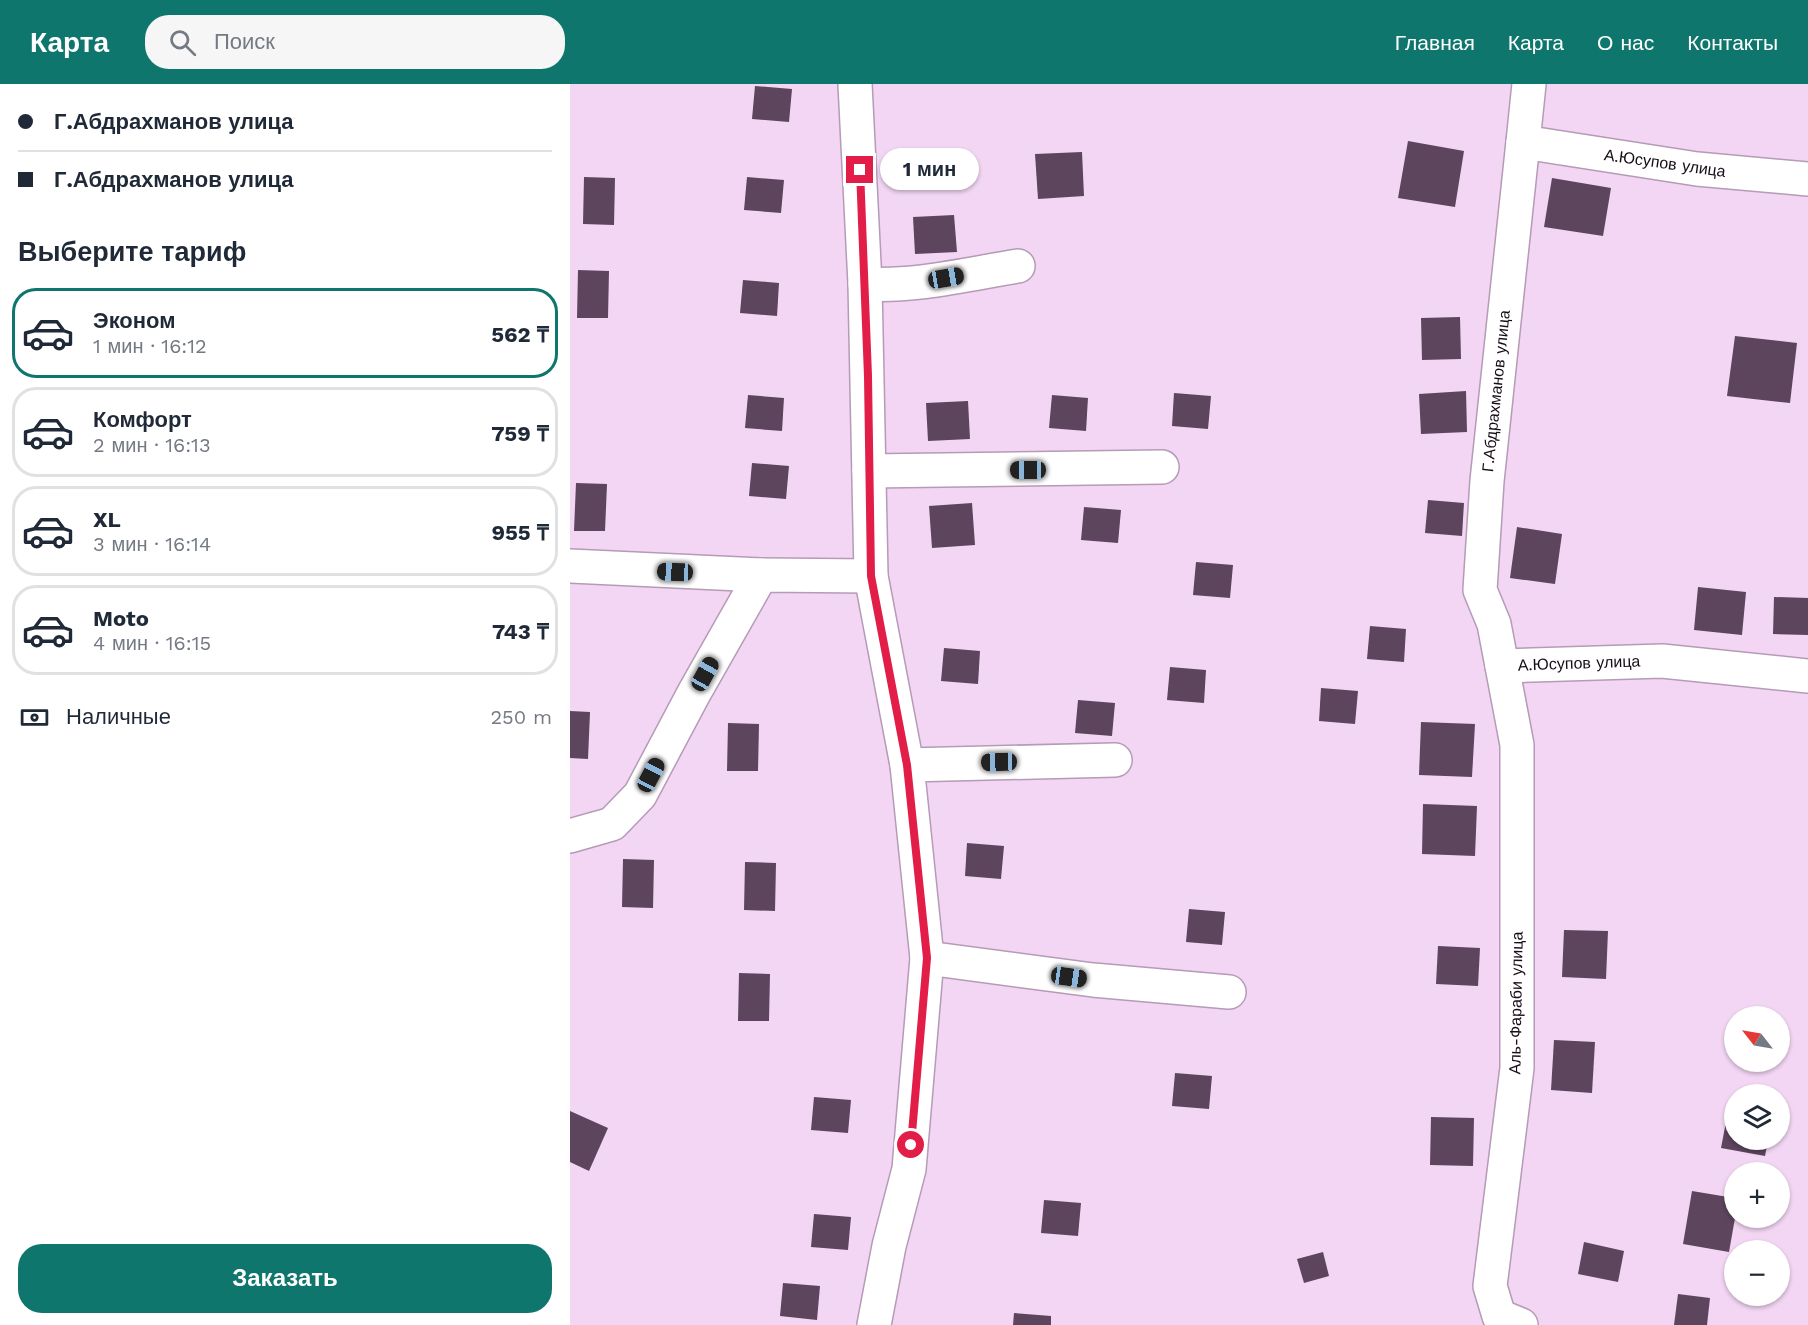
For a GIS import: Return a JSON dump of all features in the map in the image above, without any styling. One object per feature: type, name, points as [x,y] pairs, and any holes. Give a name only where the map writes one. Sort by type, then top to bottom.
[{"type":"street","points":[[855,84],[865,284],[871,576],[907,765],[927,958],[909,1169],[889,1246],[874,1325]]},
{"type":"street","points":[[1523,142],[1529,84]]},
{"type":"street","name":"А.Юсупов улица","points":[[1523,142],[1697,169],[1808,179]]},
{"type":"street","name":"Г.Абдрахманов улица","points":[[1487,481],[1523,142]]},
{"type":"street","points":[[865,284],[880,285],[946,278],[1018,266]]},
{"type":"street","points":[[869,471],[1162,467]]},
{"type":"street","name":"А.Юсупов улица","points":[[1487,481],[1480,590],[1494,624],[1502,666],[1662,661],[1808,676]]},
{"type":"street","points":[[570,566],[761,575],[871,576]]},
{"type":"street","points":[[570,836],[612,824],[640,795],[694,693],[761,575]]},
{"type":"street","name":"Аль-Фараби улица","points":[[1502,666],[1517,745],[1517,1068],[1490,1286],[1499,1316],[1521,1325]]},
{"type":"street","points":[[907,765],[1115,760]]},
{"type":"street","points":[[927,958],[1093,980],[1229,992]]},
{"type":"building","points":[[755,86],[792,89],[789,122],[752,119]]},
{"type":"building","points":[[1408,141],[1464,151],[1455,207],[1398,198]]},
{"type":"building","points":[[1082,152],[1084,196],[1038,199],[1035,154]]},
{"type":"building","points":[[584,177],[615,178],[614,225],[583,224]]},
{"type":"building","points":[[747,177],[784,180],[781,213],[744,210]]},
{"type":"building","points":[[1552,178],[1611,188],[1603,236],[1544,227]]},
{"type":"building","points":[[954,215],[957,252],[915,254],[913,217]]},
{"type":"building","points":[[578,270],[609,271],[608,318],[577,318]]},
{"type":"building","points":[[743,280],[779,283],[777,316],[740,313]]},
{"type":"building","points":[[1460,317],[1461,359],[1422,360],[1421,318]]},
{"type":"building","points":[[1735,336],[1797,343],[1790,403],[1727,396]]},
{"type":"building","points":[[1466,391],[1467,432],[1421,434],[1419,394]]},
{"type":"building","points":[[1174,393],[1211,396],[1208,429],[1172,426]]},
{"type":"building","points":[[748,395],[784,398],[782,431],[745,428]]},
{"type":"building","points":[[1052,395],[1088,398],[1086,431],[1049,428]]},
{"type":"building","points":[[968,401],[970,439],[928,441],[926,403]]},
{"type":"building","points":[[752,463],[789,466],[786,499],[749,496]]},
{"type":"building","points":[[576,483],[607,484],[605,531],[574,531]]},
{"type":"building","points":[[1428,500],[1464,503],[1462,536],[1425,533]]},
{"type":"building","points":[[972,503],[975,545],[932,548],[929,506]]},
{"type":"building","points":[[1084,507],[1121,510],[1118,543],[1081,540]]},
{"type":"building","points":[[1517,527],[1562,534],[1555,584],[1510,578]]},
{"type":"building","points":[[1196,562],[1233,565],[1230,598],[1193,595]]},
{"type":"building","points":[[1698,587],[1746,592],[1742,635],[1694,630]]},
{"type":"building","points":[[1774,597],[1808,598],[1808,635],[1773,634]]},
{"type":"building","points":[[1370,626],[1406,629],[1404,662],[1367,659]]},
{"type":"building","points":[[944,648],[980,651],[978,684],[941,681]]},
{"type":"building","points":[[1170,667],[1206,670],[1204,703],[1167,700]]},
{"type":"building","points":[[1321,688],[1358,691],[1355,724],[1319,721]]},
{"type":"building","points":[[1078,700],[1115,703],[1112,736],[1075,733]]},
{"type":"building","points":[[570,711],[590,712],[588,759],[570,758]]},
{"type":"building","points":[[1421,722],[1475,724],[1472,777],[1419,775]]},
{"type":"building","points":[[728,723],[759,724],[758,771],[727,771]]},
{"type":"building","points":[[1423,804],[1477,806],[1475,856],[1422,854]]},
{"type":"building","points":[[967,843],[1004,846],[1001,879],[965,876]]},
{"type":"building","points":[[623,859],[654,860],[653,908],[622,907]]},
{"type":"building","points":[[745,862],[776,863],[775,911],[744,910]]},
{"type":"building","points":[[1189,909],[1225,912],[1222,945],[1186,942]]},
{"type":"building","points":[[1564,930],[1608,931],[1606,979],[1562,977]]},
{"type":"building","points":[[1438,946],[1480,948],[1478,986],[1436,984]]},
{"type":"building","points":[[739,973],[770,974],[769,1021],[738,1021]]},
{"type":"building","points":[[1554,1040],[1595,1042],[1592,1093],[1551,1090]]},
{"type":"building","points":[[1175,1073],[1212,1076],[1209,1109],[1172,1106]]},
{"type":"building","points":[[814,1097],[851,1100],[848,1133],[811,1130]]},
{"type":"building","points":[[570,1111],[608,1128],[589,1171],[570,1162]]},
{"type":"building","points":[[1431,1117],[1474,1118],[1473,1166],[1430,1165]]},
{"type":"building","points":[[1724,1132],[1724,1149],[1721,1148]]},
{"type":"building","points":[[1732,1150],[1766,1150],[1765,1156]]},
{"type":"building","points":[[1692,1191],[1724,1196],[1724,1228],[1733,1228],[1731,1240],[1724,1240],[1724,1251],[1683,1244]]},
{"type":"building","points":[[1044,1200],[1081,1203],[1078,1236],[1041,1233]]},
{"type":"building","points":[[814,1214],[851,1217],[848,1250],[811,1247]]},
{"type":"building","points":[[1584,1242],[1624,1251],[1618,1282],[1578,1274]]},
{"type":"building","points":[[1323,1252],[1329,1276],[1304,1283],[1297,1259]]},
{"type":"building","points":[[783,1283],[820,1286],[817,1320],[780,1316]]},
{"type":"building","points":[[1678,1294],[1710,1298],[1707,1325],[1674,1325]]},
{"type":"building","points":[[1014,1313],[1051,1316],[1051,1325],[1013,1325]]},
{"type":"route","points":[[860,170],[868,376],[871,576],[907,765],[927,958],[911,1145]]}]
